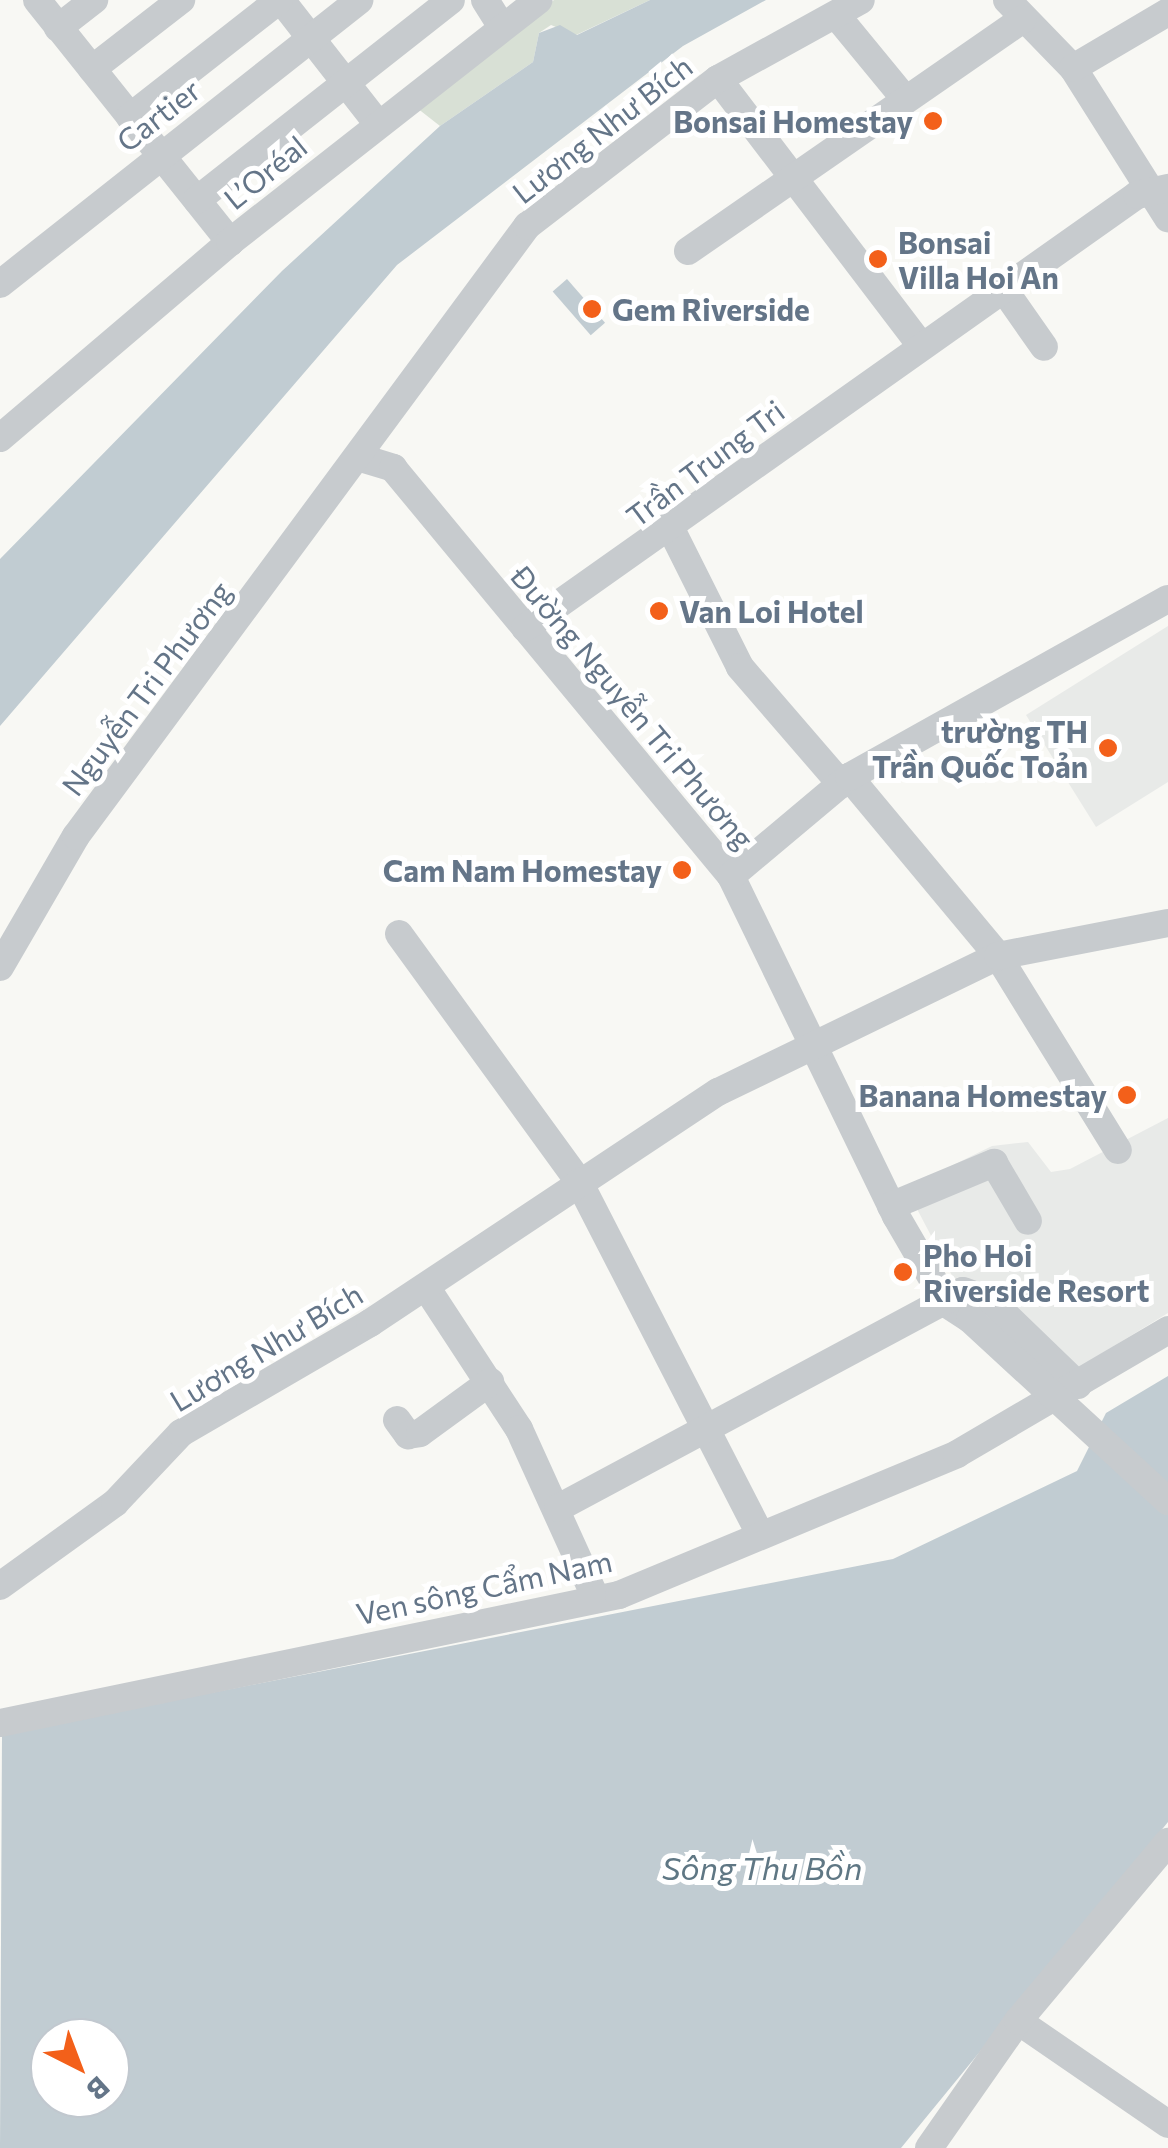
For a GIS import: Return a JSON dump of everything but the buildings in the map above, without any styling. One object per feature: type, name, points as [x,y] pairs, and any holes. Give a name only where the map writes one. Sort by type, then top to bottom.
[{"type":"street","name":"L’Oréal","points":[[37,0],[230,242],[376,123],[539,0]]},
{"type":"street","points":[[58,28],[94,0]]},
{"type":"street","points":[[92,70],[182,0]]},
{"type":"street","points":[[130,116],[280,0],[376,123]]},
{"type":"street","name":"Cartier","points":[[0,284],[359,0]]},
{"type":"street","points":[[197,200],[452,0]]},
{"type":"street","points":[[485,0],[502,26]]},
{"type":"street","name":"Lương Như Bích","points":[[361,458],[373,428],[528,226],[718,80],[861,0]]},
{"type":"street","points":[[688,251],[792,183],[905,99],[1014,10],[1073,68],[1164,201]]},
{"type":"street","points":[[1073,68],[1168,12]]},
{"type":"street","points":[[836,15],[905,99]]},
{"type":"street","points":[[718,80],[792,183],[920,344]]},
{"type":"street","name":"Trần Trung Tri","points":[[525,628],[671,528],[920,344],[1137,194],[1164,201]]},
{"type":"street","points":[[0,438],[230,242]]},
{"type":"street","points":[[1002,287],[1044,347]]},
{"type":"street","name":"Đường Nguyễn Tri Phương","points":[[361,458],[392,468],[731,876],[812,1050],[891,1206],[958,1311],[1168,1500]]},
{"type":"street","name":"Nguyễn Tri Phương","points":[[0,967],[76,836],[361,458]]},
{"type":"street","points":[[671,528],[740,667],[845,780],[998,956],[1118,1150]]},
{"type":"street","points":[[731,876],[845,780],[1168,600]]},
{"type":"street","name":"Lương Như Bích","points":[[0,1586],[115,1503],[181,1434],[426,1287],[718,1092],[812,1050],[998,956],[1168,922]]},
{"type":"street","points":[[399,934],[580,1182],[758,1531]]},
{"type":"street","points":[[891,1206],[994,1163],[1028,1221]]},
{"type":"street","points":[[426,1287],[490,1382],[558,1508],[596,1599]]},
{"type":"street","points":[[558,1508],[706,1428],[958,1311],[977,1292],[1078,1385]]},
{"type":"street","name":"Ven sông Cẩm Nam","points":[[0,1723],[596,1599],[957,1454],[1168,1330]]},
{"type":"street","points":[[396,1420],[414,1436],[490,1382]]},
{"type":"street","points":[[929,2148],[1018,2021],[1168,1842]]},
{"type":"street","points":[[1018,2021],[1168,2124]]},
{"type":"shaded area","points":[[554,0],[650,0],[576,35],[551,25],[539,33],[533,62],[440,126],[417,108]]},
{"type":"shaded area","name":"trường TH Trần Quốc Toản","points":[[1168,626],[1168,782],[1096,827],[1026,715]]},
{"type":"shaded area","points":[[1168,1118],[1168,1313],[1068,1374],[959,1289],[906,1188],[992,1146],[1028,1142],[1051,1172],[1070,1169]]},
{"type":"water","points":[[650,0],[766,0],[683,46],[397,265],[0,726],[0,559],[282,271],[440,126],[533,62],[539,33],[560,25],[577,35]]},
{"type":"water","points":[[567,279],[605,323],[591,335],[553,291]]},
{"type":"water","name":"Sông Thu Bồn","points":[[1168,1376],[1168,1822],[901,2148],[0,2148],[2,1734],[893,1559],[1077,1471],[1106,1413]]},
{"type":"place","name":"Bonsai Homestay","points":[[933,121]]},
{"type":"place","name":"Bonsai Villa Hoi An","points":[[878,259]]},
{"type":"place","name":"Gem Riverside","points":[[592,309]]},
{"type":"place","name":"Van Loi Hotel","points":[[659,611]]},
{"type":"place","name":"trường TH Trần Quốc Toản","points":[[1108,748]]},
{"type":"place","name":"Cam Nam Homestay","points":[[682,870]]},
{"type":"place","name":"Banana Homestay","points":[[1127,1095]]},
{"type":"place","name":"Pho Hoi Riverside Resort","points":[[903,1272]]}]
